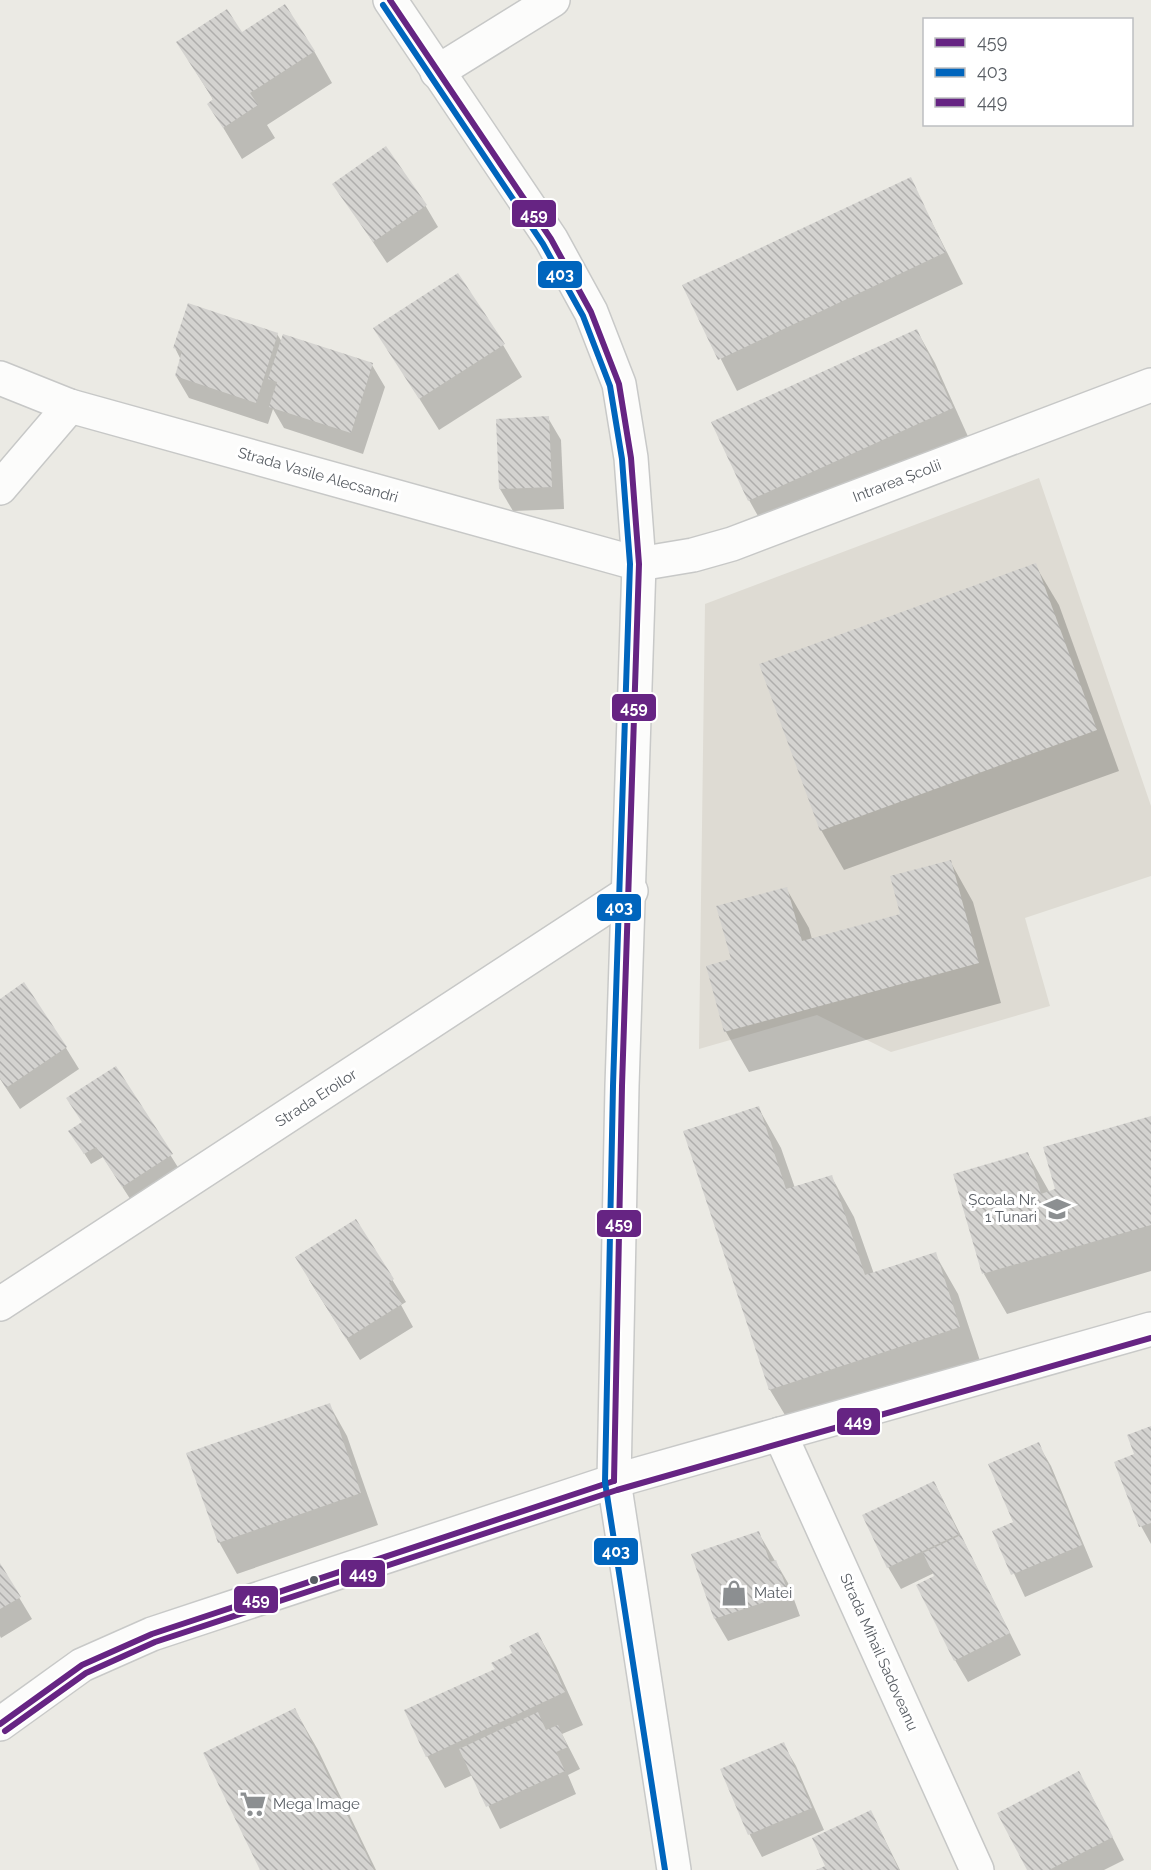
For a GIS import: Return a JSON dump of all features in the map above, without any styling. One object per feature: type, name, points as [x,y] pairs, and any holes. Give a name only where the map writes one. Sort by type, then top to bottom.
[{"type":"main road","points":[[390,0],[551,239],[591,312],[619,384],[632,458],[639,564],[631,891],[623,1075],[614,1481],[674,1870]]},
{"type":"main road","points":[[437,72],[553,0]]},
{"type":"main road","name":"Strada Vasile Alecsandri","points":[[0,378],[70,406],[639,564]]},
{"type":"main road","name":"Intrarea Școlii","points":[[639,564],[693,555],[732,544],[1151,385]]},
{"type":"main road","points":[[0,488],[70,406]]},
{"type":"main road","name":"Strada Eroilor","points":[[0,1304],[631,891]]},
{"type":"main road","points":[[0,1724],[81,1665],[133,1642],[614,1481],[1151,1329]]},
{"type":"main road","name":"Strada Mihail Sadoveanu","points":[[780,1434],[977,1870]]},
{"type":"shaded area","points":[[1039,478],[1151,806],[1151,876],[1025,918],[1050,1006],[891,1052],[817,1015],[699,1049],[705,604]]},
{"type":"building","points":[[285,4],[315,51],[250,93],[258,105],[223,128],[207,104],[213,99],[176,42],[227,9],[242,32]]},
{"type":"building","points":[[386,146],[427,205],[373,242],[332,184]]},
{"type":"building","points":[[911,177],[946,252],[718,360],[682,285]]},
{"type":"building","points":[[458,273],[505,344],[419,399],[373,328]]},
{"type":"building","points":[[188,303],[278,333],[256,403],[175,376],[182,351],[173,348]]},
{"type":"building","points":[[917,329],[953,408],[748,501],[711,422]]},
{"type":"building","points":[[283,334],[373,363],[351,433],[269,407],[277,382],[268,379]]},
{"type":"building","points":[[549,416],[552,487],[499,489],[496,419]]},
{"type":"building","points":[[1036,563],[1097,730],[820,831],[759,664]]},
{"type":"building","points":[[951,860],[979,963],[724,1032],[706,966],[731,959],[716,906],[787,887],[802,941],[900,914],[890,876]]},
{"type":"building","points":[[24,982],[67,1047],[6,1088],[0,1078],[0,999]]},
{"type":"building","points":[[116,1066],[173,1154],[122,1187],[96,1147],[84,1154],[68,1131],[82,1122],[66,1098]]},
{"type":"building","points":[[759,1106],[786,1189],[832,1175],[865,1275],[936,1252],[960,1327],[769,1390],[683,1131]]},
{"type":"building","name":"Școala Nr. 1 Tunari","points":[[1151,1116],[1151,1225],[982,1274],[953,1174],[1028,1152],[1041,1194],[1055,1189],[1043,1147]]},
{"type":"building","points":[[356,1219],[394,1279],[389,1283],[402,1304],[346,1339],[295,1257]]},
{"type":"building","points":[[330,1403],[361,1493],[218,1543],[186,1453]]},
{"type":"building","points":[[1151,1426],[1151,1523],[1139,1527],[1114,1462],[1134,1454],[1127,1435]]},
{"type":"building","points":[[1039,1442],[1082,1545],[1011,1575],[992,1531],[1013,1522],[988,1464]]},
{"type":"building","points":[[934,1481],[959,1534],[887,1568],[862,1515]]},
{"type":"building","points":[[759,1531],[770,1562],[776,1560],[789,1594],[714,1619],[691,1554]]},
{"type":"building","points":[[961,1535],[1010,1633],[954,1661],[916,1585],[934,1576],[923,1553]]},
{"type":"building","points":[[0,1563],[21,1597],[0,1609]]},
{"type":"building","points":[[538,1632],[565,1692],[426,1757],[404,1710],[495,1669],[491,1663],[512,1653],[509,1646]]},
{"type":"building","points":[[295,1708],[374,1870],[260,1870],[203,1753]]},
{"type":"building","points":[[538,1712],[546,1730],[558,1725],[568,1747],[556,1752],[565,1771],[486,1807],[459,1749]]},
{"type":"building","points":[[784,1742],[812,1808],[748,1835],[720,1769]]},
{"type":"building","points":[[1079,1771],[1113,1837],[1049,1870],[1027,1870],[997,1813]]},
{"type":"building","points":[[871,1810],[899,1870],[816,1870],[825,1866],[812,1838]]},
{"type":"transit line","name":"459","points":[[390,0],[551,239],[591,312],[619,384],[631,458],[639,564],[622,1086],[614,1481]]},
{"type":"transit line","name":"403","points":[[383,5],[543,244],[583,316],[610,386],[622,459],[630,564],[613,1086],[605,1482],[665,1870]]},
{"type":"transit line","name":"449","points":[[5,1731],[86,1673],[155,1642],[617,1490],[1151,1338]]},
{"type":"transit line","name":"459","points":[[0,1724],[82,1665],[152,1634],[614,1481]]},
{"type":"place","name":"Școala Nr. 1 Tunari","points":[[1057,1209]]},
{"type":"place","name":"Matei","points":[[734,1593]]},
{"type":"place","name":"Mega Image","points":[[253,1804]]}]
